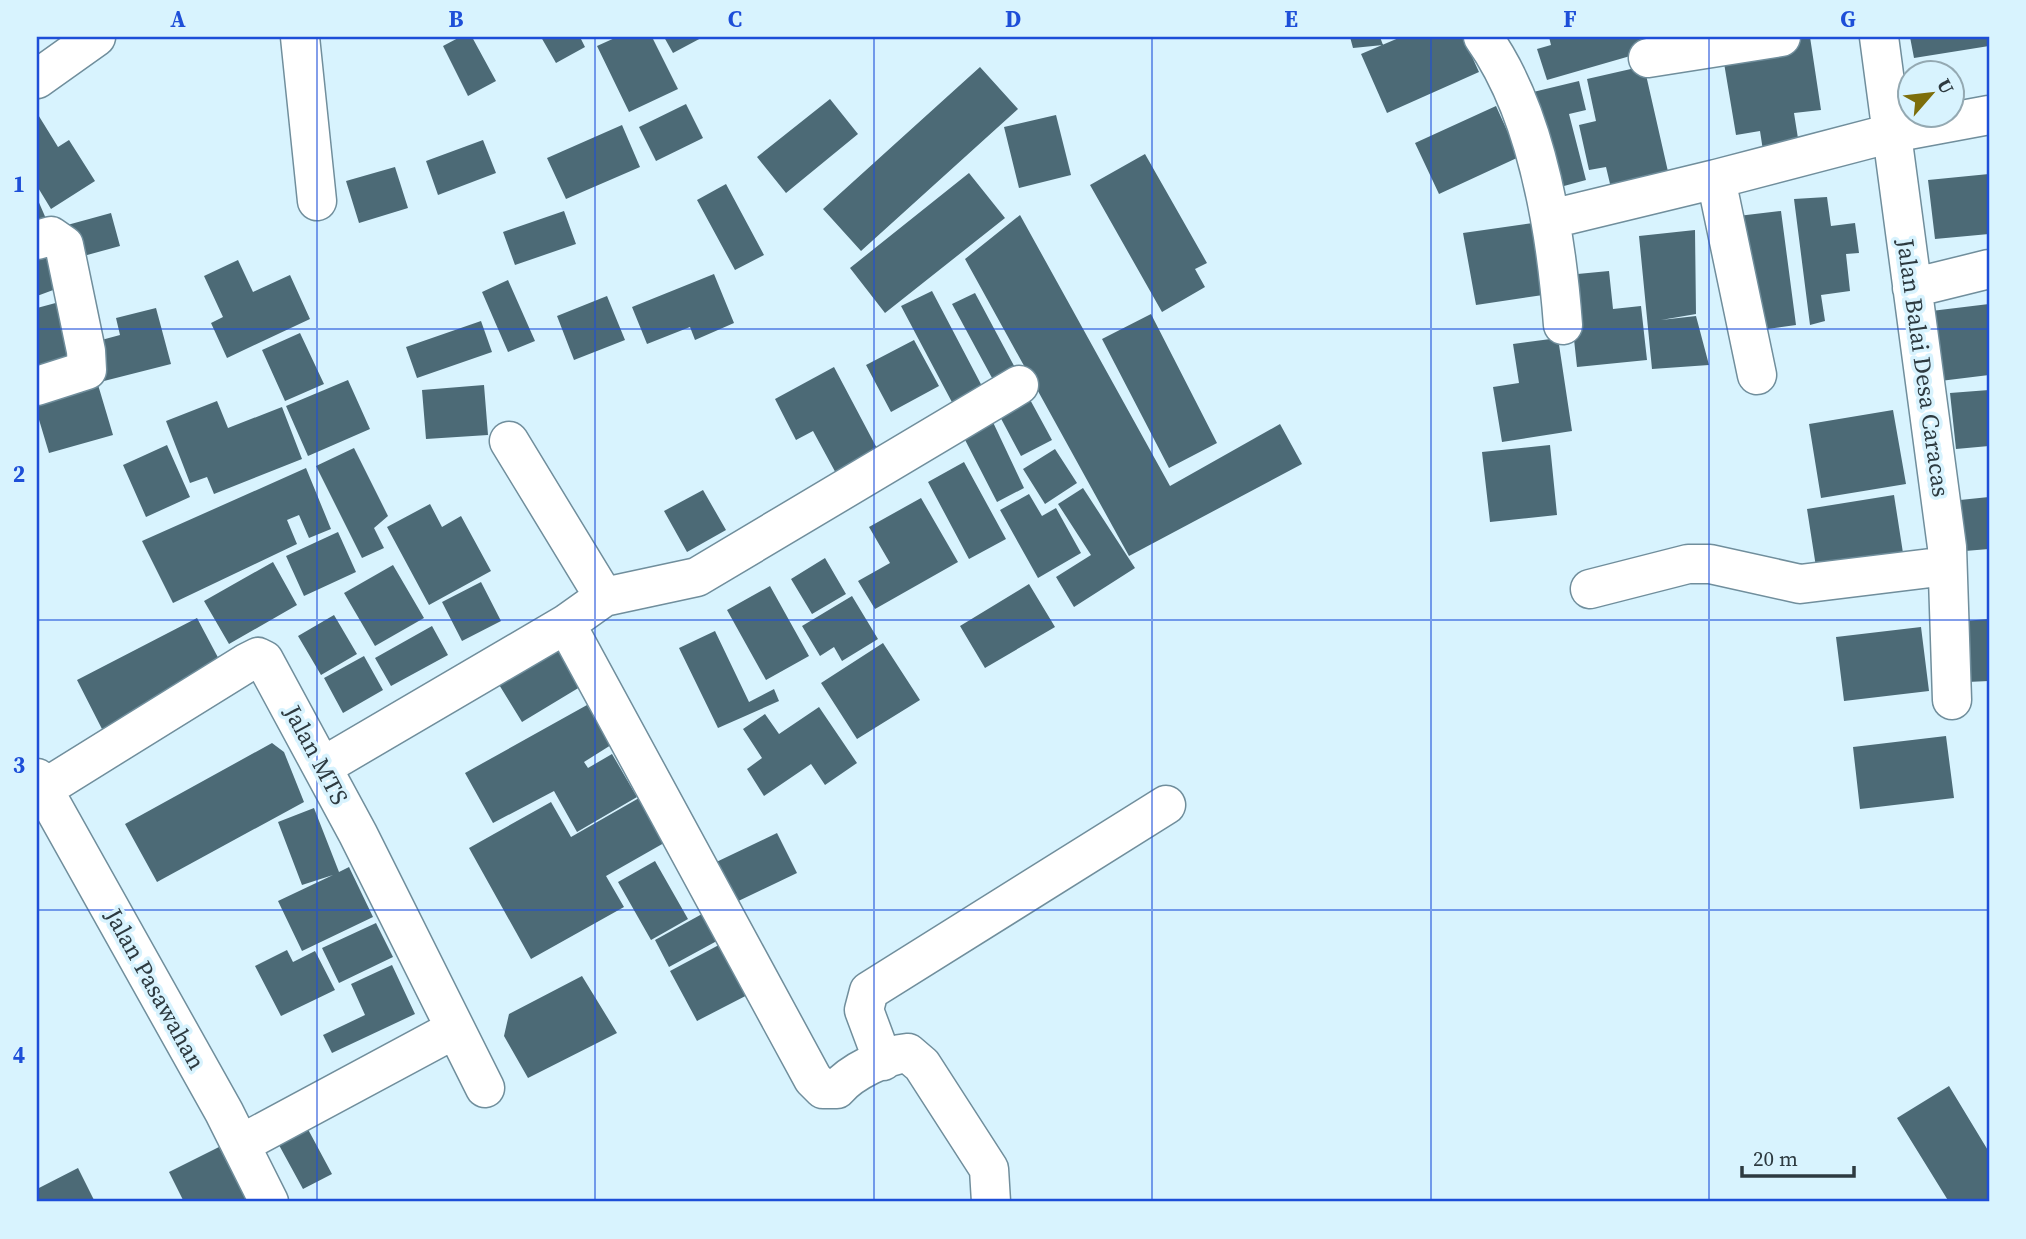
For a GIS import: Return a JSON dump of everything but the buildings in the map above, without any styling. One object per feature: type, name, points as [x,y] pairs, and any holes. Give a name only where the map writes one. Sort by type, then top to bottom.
[{"type":"street","points":[[37,79],[96,37]]},
{"type":"street","points":[[300,37],[317,201]]},
{"type":"street","points":[[1483,37],[1503,65],[1541,172],[1557,249],[1563,325]]},
{"type":"street","points":[[1648,58],[1781,37]]},
{"type":"street","name":"Jalan Balai Desa Caracas","points":[[1879,37],[1947,566],[1952,700]]},
{"type":"street","points":[[1551,219],[1892,133],[1989,115]]},
{"type":"street","points":[[1716,179],[1756,375]]},
{"type":"street","points":[[37,240],[51,236],[64,245],[86,351],[87,370],[37,386]]},
{"type":"street","points":[[1912,288],[1989,270]]},
{"type":"street","points":[[322,767],[566,624],[604,597],[697,576],[1019,386]]},
{"type":"street","points":[[509,440],[604,597]]},
{"type":"street","points":[[1590,589],[1688,565],[1710,564],[1800,584],[1947,566]]},
{"type":"street","points":[[566,624],[813,1079],[822,1089],[837,1089],[846,1078],[908,1053],[922,1065],[989,1169],[990,1202]]},
{"type":"street","name":"Jalan MTS","points":[[39,787],[258,657],[264,660],[322,767],[485,1088]]},
{"type":"street","name":"Jalan Pasawahan","points":[[39,787],[241,1144],[270,1202]]},
{"type":"street","points":[[883,1061],[864,1010],[869,992],[1166,805]]},
{"type":"street","points":[[241,1144],[456,1029]]}]
